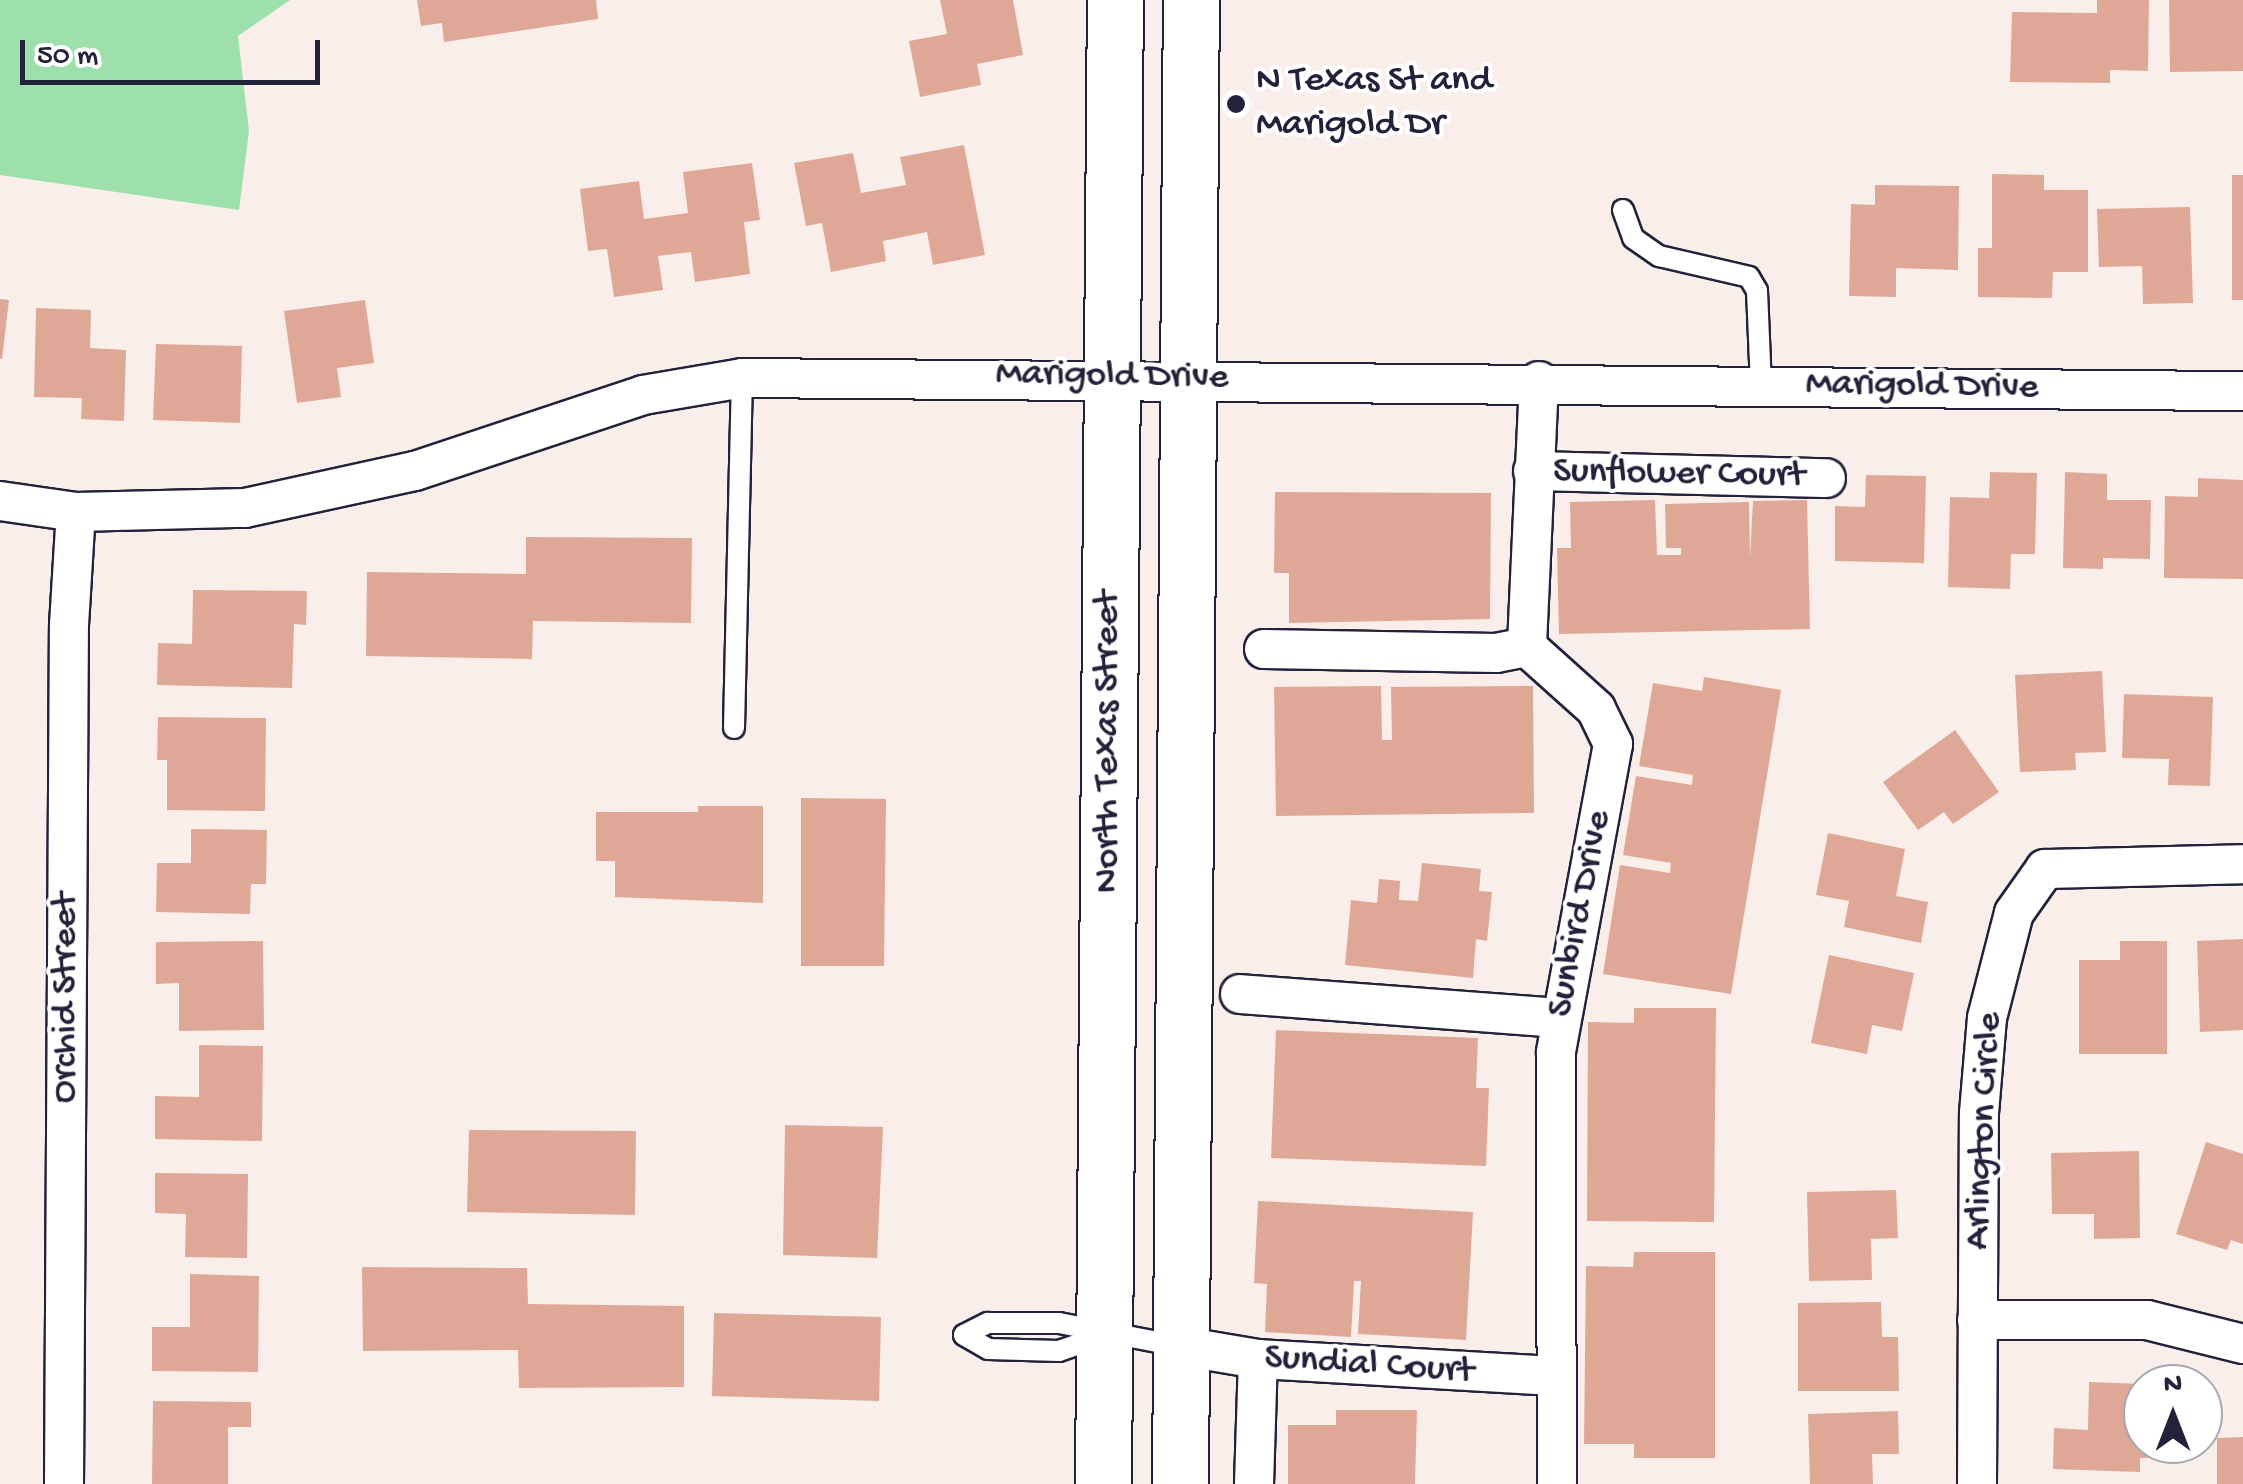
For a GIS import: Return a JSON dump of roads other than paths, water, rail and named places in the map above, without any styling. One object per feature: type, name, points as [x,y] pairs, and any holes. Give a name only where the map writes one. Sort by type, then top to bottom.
[{"type":"main road","name":"North Texas Street","points":[[1104,1484],[1115,0]]},
{"type":"main road","name":"North Texas Street","points":[[1180,1484],[1191,0]]},
{"type":"street","name":"Marigold Drive","points":[[0,501],[76,512],[245,508],[332,492],[643,396],[742,378],[1112,377],[2243,390]]},
{"type":"street","points":[[1264,649],[1496,653],[1526,647],[1538,381]]},
{"type":"street","name":"Sunflower Court","points":[[1533,471],[1826,478]]},
{"type":"street","name":"Orchid Street","points":[[64,1484],[69,625],[76,512]]},
{"type":"street","name":"Sunbird Drive","points":[[1526,647],[1596,709],[1613,744],[1560,1018],[1557,1484]]},
{"type":"street","name":"Arlington Circle","points":[[1976,1484],[1986,1037],[2014,913],[2045,869],[2243,864]]},
{"type":"street","points":[[1240,994],[1560,1018]]},
{"type":"street","points":[[1977,1320],[2147,1320],[2243,1344]]},
{"type":"street","name":"Sundial Court","points":[[1181,1346],[1258,1359],[1558,1376]]},
{"type":"street","points":[[1254,1484],[1258,1359]]},
{"type":"lane","points":[[1624,210],[1633,238],[1658,256],[1749,277],[1757,291],[1761,385]]},
{"type":"lane","points":[[734,728],[742,378]]},
{"type":"lane","points":[[1105,1335],[1058,1352],[988,1350],[964,1336],[988,1323],[1059,1323],[1105,1335],[1181,1346]]},
{"type":"place","name":"N Texas St and Marigold Dr","points":[[1236,104]]}]
